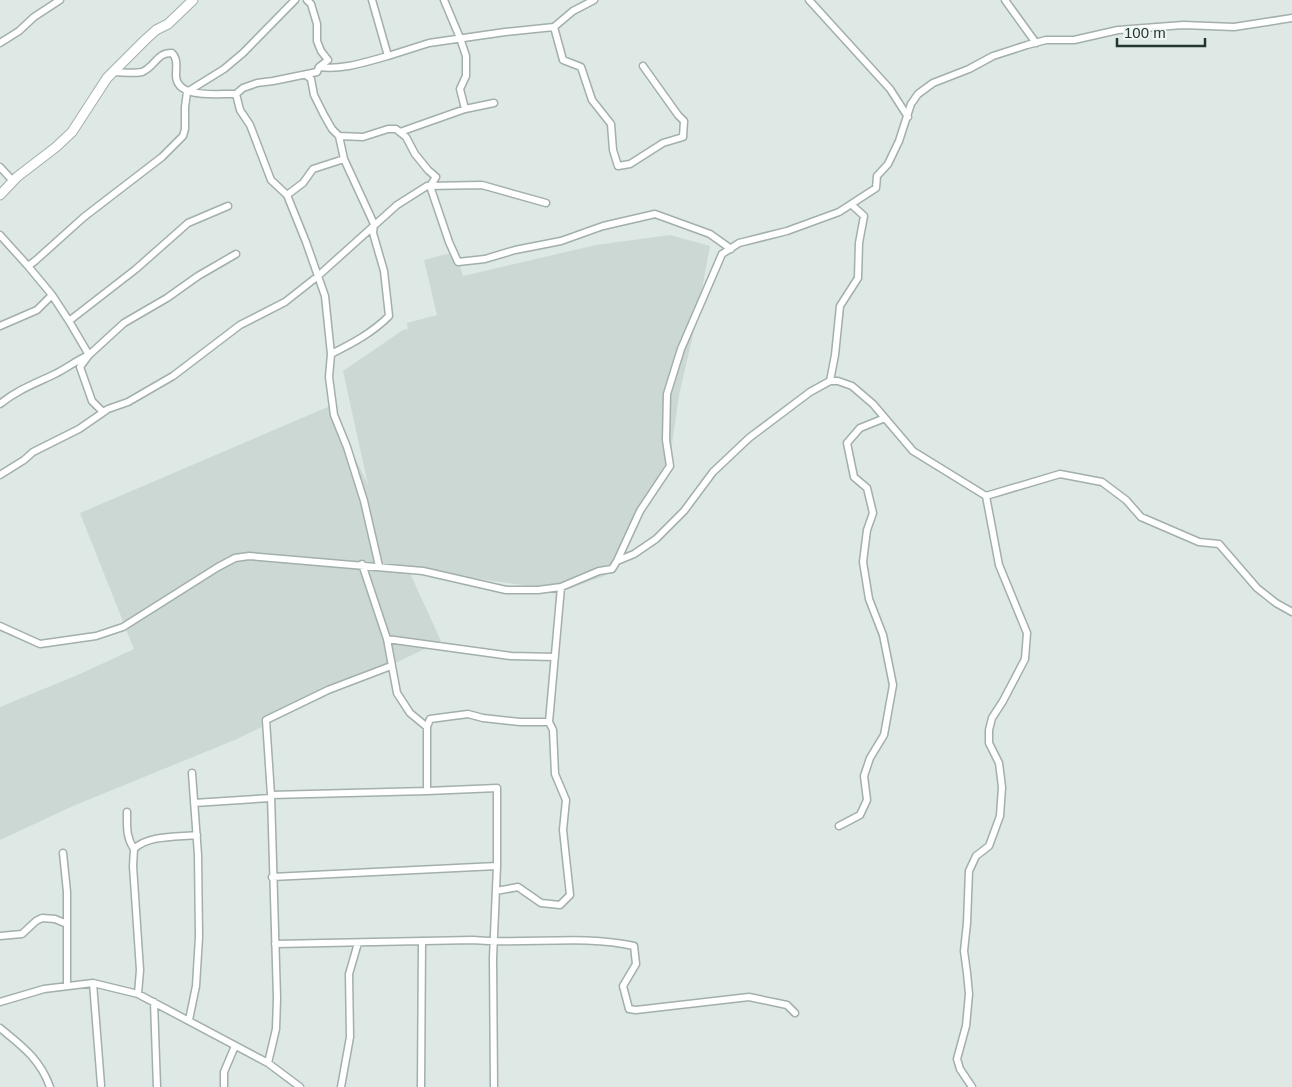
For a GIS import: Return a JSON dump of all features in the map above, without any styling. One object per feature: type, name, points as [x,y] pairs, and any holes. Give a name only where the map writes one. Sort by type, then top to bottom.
[{"type":"street","points":[[0,33],[2,42],[60,0]]},
{"type":"street","points":[[0,195],[23,172],[56,147],[72,132],[89,104],[113,72],[156,30],[168,24],[193,0]]},
{"type":"street","points":[[187,92],[212,77],[238,57],[295,0]]},
{"type":"street","points":[[113,72],[140,72],[148,69],[161,55],[172,53],[176,60],[176,80],[187,92],[236,94],[257,82],[317,72],[328,60],[321,51],[317,40],[317,24],[307,0]]},
{"type":"street","points":[[372,0],[388,56]]},
{"type":"street","points":[[444,0],[466,56],[466,76],[460,89],[465,109]]},
{"type":"street","points":[[320,67],[334,69],[354,65],[429,43],[554,27],[573,11],[594,0]]},
{"type":"street","points":[[809,0],[890,89],[908,117]]},
{"type":"street","points":[[1005,0],[1036,42]]},
{"type":"street","points":[[0,626],[40,644],[96,636],[123,628],[218,567],[241,556],[362,564],[423,571],[506,590],[538,590],[562,587],[599,571],[612,569],[640,511],[670,466],[666,440],[667,394],[681,349],[722,254],[739,243],[787,231],[824,218],[852,205],[876,188],[877,176],[888,164],[899,141],[911,104],[925,88],[969,69],[993,56],[1046,40],[1074,40],[1096,34],[1137,28],[1183,25],[1234,26],[1292,18]]},
{"type":"street","points":[[554,27],[562,60],[581,67],[592,100],[611,124],[613,150],[618,166],[630,164],[663,143],[683,137],[684,121],[643,66]]},
{"type":"street","points":[[306,75],[311,79],[314,95],[324,115],[332,129],[339,136],[344,159],[374,224],[373,233],[384,271],[389,316],[376,329],[331,354]]},
{"type":"street","points":[[28,266],[84,217],[174,147],[184,136],[187,92]]},
{"type":"street","points":[[236,94],[240,110],[250,125],[271,180],[287,195],[325,296],[331,354],[329,377],[334,415],[347,447],[364,501],[379,566]]},
{"type":"street","points":[[400,132],[465,109],[494,103]]},
{"type":"street","points":[[0,475],[33,452],[79,429],[103,412],[128,402],[173,376],[240,325],[285,302],[318,276],[374,224],[397,205],[430,186],[436,177],[415,154],[406,136],[396,130],[388,130],[363,137],[339,136]]},
{"type":"street","points":[[287,195],[303,183],[313,170],[344,159]]},
{"type":"street","points":[[0,167],[14,181]]},
{"type":"street","points":[[430,186],[482,185],[546,203]]},
{"type":"street","points":[[430,186],[448,242],[458,262],[485,259],[515,250],[561,241],[603,226],[655,214],[710,234],[731,249]]},
{"type":"street","points":[[830,381],[835,355],[840,306],[858,278],[859,243],[864,216],[852,205]]},
{"type":"street","points":[[69,321],[136,269],[188,224],[228,206]]},
{"type":"street","points":[[0,235],[52,295],[90,355]]},
{"type":"street","points":[[103,412],[92,401],[80,367],[90,355],[124,323],[236,254]]},
{"type":"street","points":[[0,326],[37,310],[52,295]]},
{"type":"street","points":[[0,404],[32,383],[56,373],[76,360],[90,355]]},
{"type":"street","points":[[617,561],[634,554],[656,539],[684,511],[713,472],[749,438],[810,392],[830,381],[838,381],[852,386],[873,404],[913,451],[986,496],[999,565],[1027,633],[1024,658],[1003,701],[992,718],[989,730],[989,743],[999,763],[1002,786],[1000,816],[989,846],[976,856],[969,871],[964,951],[969,994],[966,1026],[957,1059],[960,1069],[972,1087]]},
{"type":"street","points":[[839,826],[860,815],[867,800],[864,776],[870,758],[884,735],[893,685],[883,635],[869,599],[863,562],[866,530],[873,513],[867,488],[854,477],[847,444],[860,428],[886,418]]},
{"type":"street","points":[[986,496],[1060,474],[1102,482],[1126,500],[1141,517],[1200,542],[1219,544],[1256,588],[1292,612]]},
{"type":"street","points":[[362,564],[387,639],[397,693],[410,713],[428,727]]},
{"type":"street","points":[[496,890],[518,887],[541,903],[560,905],[570,895],[562,830],[566,800],[555,774],[553,730],[548,722],[562,587]]},
{"type":"street","points":[[387,639],[511,656],[554,657]]},
{"type":"street","points":[[268,1063],[276,1029],[277,998],[271,797],[266,720],[328,690],[391,666]]},
{"type":"street","points":[[428,791],[428,727],[430,719],[468,714],[483,718],[520,722],[548,722]]},
{"type":"street","points":[[189,1020],[196,986],[199,937],[197,835],[192,773]]},
{"type":"street","points":[[194,803],[271,797],[497,788],[494,1087]]},
{"type":"street","points":[[127,812],[126,833],[134,849],[140,970],[138,994]]},
{"type":"street","points":[[134,849],[140,843],[151,839],[197,835]]},
{"type":"street","points":[[63,853],[67,892],[67,986]]},
{"type":"street","points":[[272,877],[497,866]]},
{"type":"street","points":[[0,936],[22,934],[42,918],[55,918],[67,924]]},
{"type":"street","points":[[275,944],[473,940],[494,942],[613,941],[634,946],[636,964],[623,986],[629,1009],[636,1010],[748,997],[787,1005],[795,1014]]},
{"type":"street","points":[[421,1087],[422,941]]},
{"type":"street","points":[[341,1087],[350,1037],[349,974],[358,943]]},
{"type":"street","points":[[93,983],[101,1086]]},
{"type":"street","points":[[0,1002],[44,989],[93,983],[138,994],[268,1063],[298,1086]]},
{"type":"street","points":[[154,1002],[157,1087]]},
{"type":"street","points":[[0,1028],[27,1050],[45,1073],[50,1087]]},
{"type":"street","points":[[224,1087],[224,1072],[235,1046]]},
{"type":"shaded area","points":[[670,235],[710,246],[695,326],[679,395],[669,465],[641,503],[617,566],[604,576],[566,590],[408,569],[441,641],[237,739],[73,806],[0,840],[0,707],[134,649],[80,513],[330,406],[368,485],[343,371],[403,330],[408,329],[407,323],[437,315],[424,260],[455,252],[463,276],[596,245]]}]
